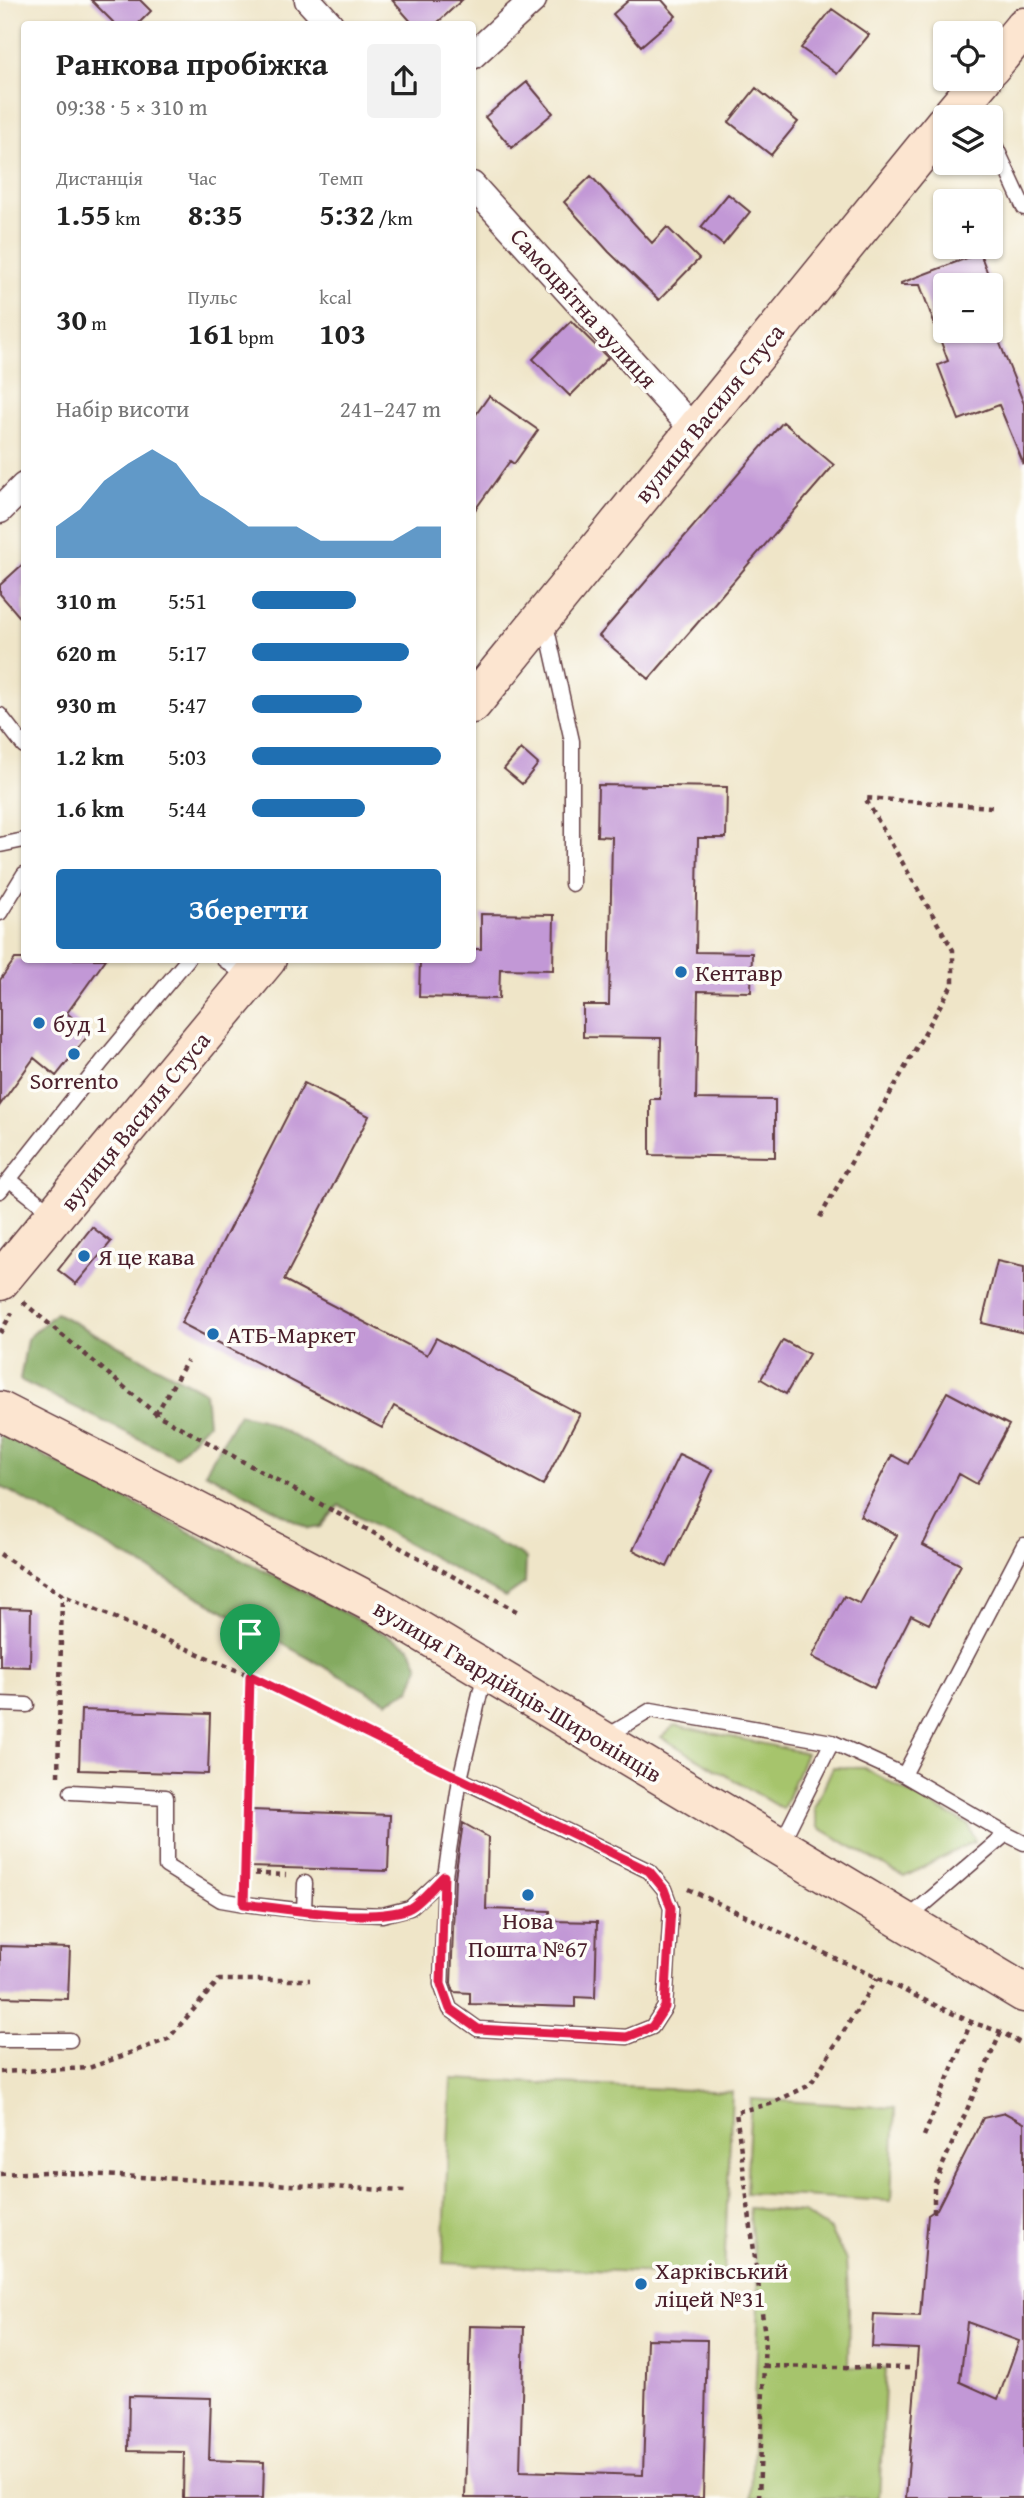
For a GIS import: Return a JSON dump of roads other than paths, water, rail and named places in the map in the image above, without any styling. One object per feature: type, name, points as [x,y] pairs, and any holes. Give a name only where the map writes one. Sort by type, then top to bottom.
[{"type":"street","points":[[308,0],[327,21]]},
{"type":"street","points":[[476,52],[533,0]]},
{"type":"street","points":[[975,95],[1024,27]]},
{"type":"street","name":"вулиця Василя Стуса","points":[[476,699],[933,138]]},
{"type":"street","name":"Самоцвітна вулиця","points":[[476,189],[695,431]]},
{"type":"street","points":[[0,510],[21,489]]},
{"type":"street","name":"вулиця Василя Стуса","points":[[10,1291],[56,1217],[247,966]]},
{"type":"street","name":"вулиця Гвардійців-Широнінців","points":[[0,1411],[370,1602],[779,1849],[1024,1993]]},
{"type":"lane","points":[[1003,162],[1024,208]]},
{"type":"lane","points":[[544,616],[572,741],[572,884]]},
{"type":"lane","points":[[0,715],[21,742]]},
{"type":"lane","points":[[0,845],[21,841]]},
{"type":"lane","points":[[0,913],[21,879]]},
{"type":"lane","points":[[56,1217],[5,1186],[102,1062],[185,963]]},
{"type":"lane","points":[[904,1775],[1024,1545]]},
{"type":"lane","points":[[460,1779],[649,1871],[664,1889],[671,1908],[665,2007],[652,2027],[627,2037],[478,2029],[450,2009],[441,1984],[444,1876],[460,1779],[485,1671]]},
{"type":"lane","points":[[0,1704],[27,1705]]},
{"type":"lane","points":[[600,1740],[652,1710],[832,1742],[904,1775],[1024,1843]]},
{"type":"lane","points":[[779,1849],[832,1742]]},
{"type":"lane","points":[[71,1792],[166,1797],[166,1866],[221,1899],[304,1911],[382,1915],[410,1908],[444,1876]]},
{"type":"lane","points":[[903,1923],[1006,1834]]},
{"type":"lane","points":[[304,1911],[305,1883]]},
{"type":"lane","points":[[0,2040],[69,2040]]},
{"type":"place","name":"Кентавр","points":[[681,972]]},
{"type":"place","name":"буд 1","points":[[39,1023]]},
{"type":"place","name":"Sorrento","points":[[74,1054]]},
{"type":"place","name":"Я це кава","points":[[84,1256]]},
{"type":"place","name":"АТБ-Маркет","points":[[213,1334]]},
{"type":"place","name":"Нова Пошта №67","points":[[528,1895]]},
{"type":"place","name":"Харківський ліцей №31","points":[[641,2284]]}]
